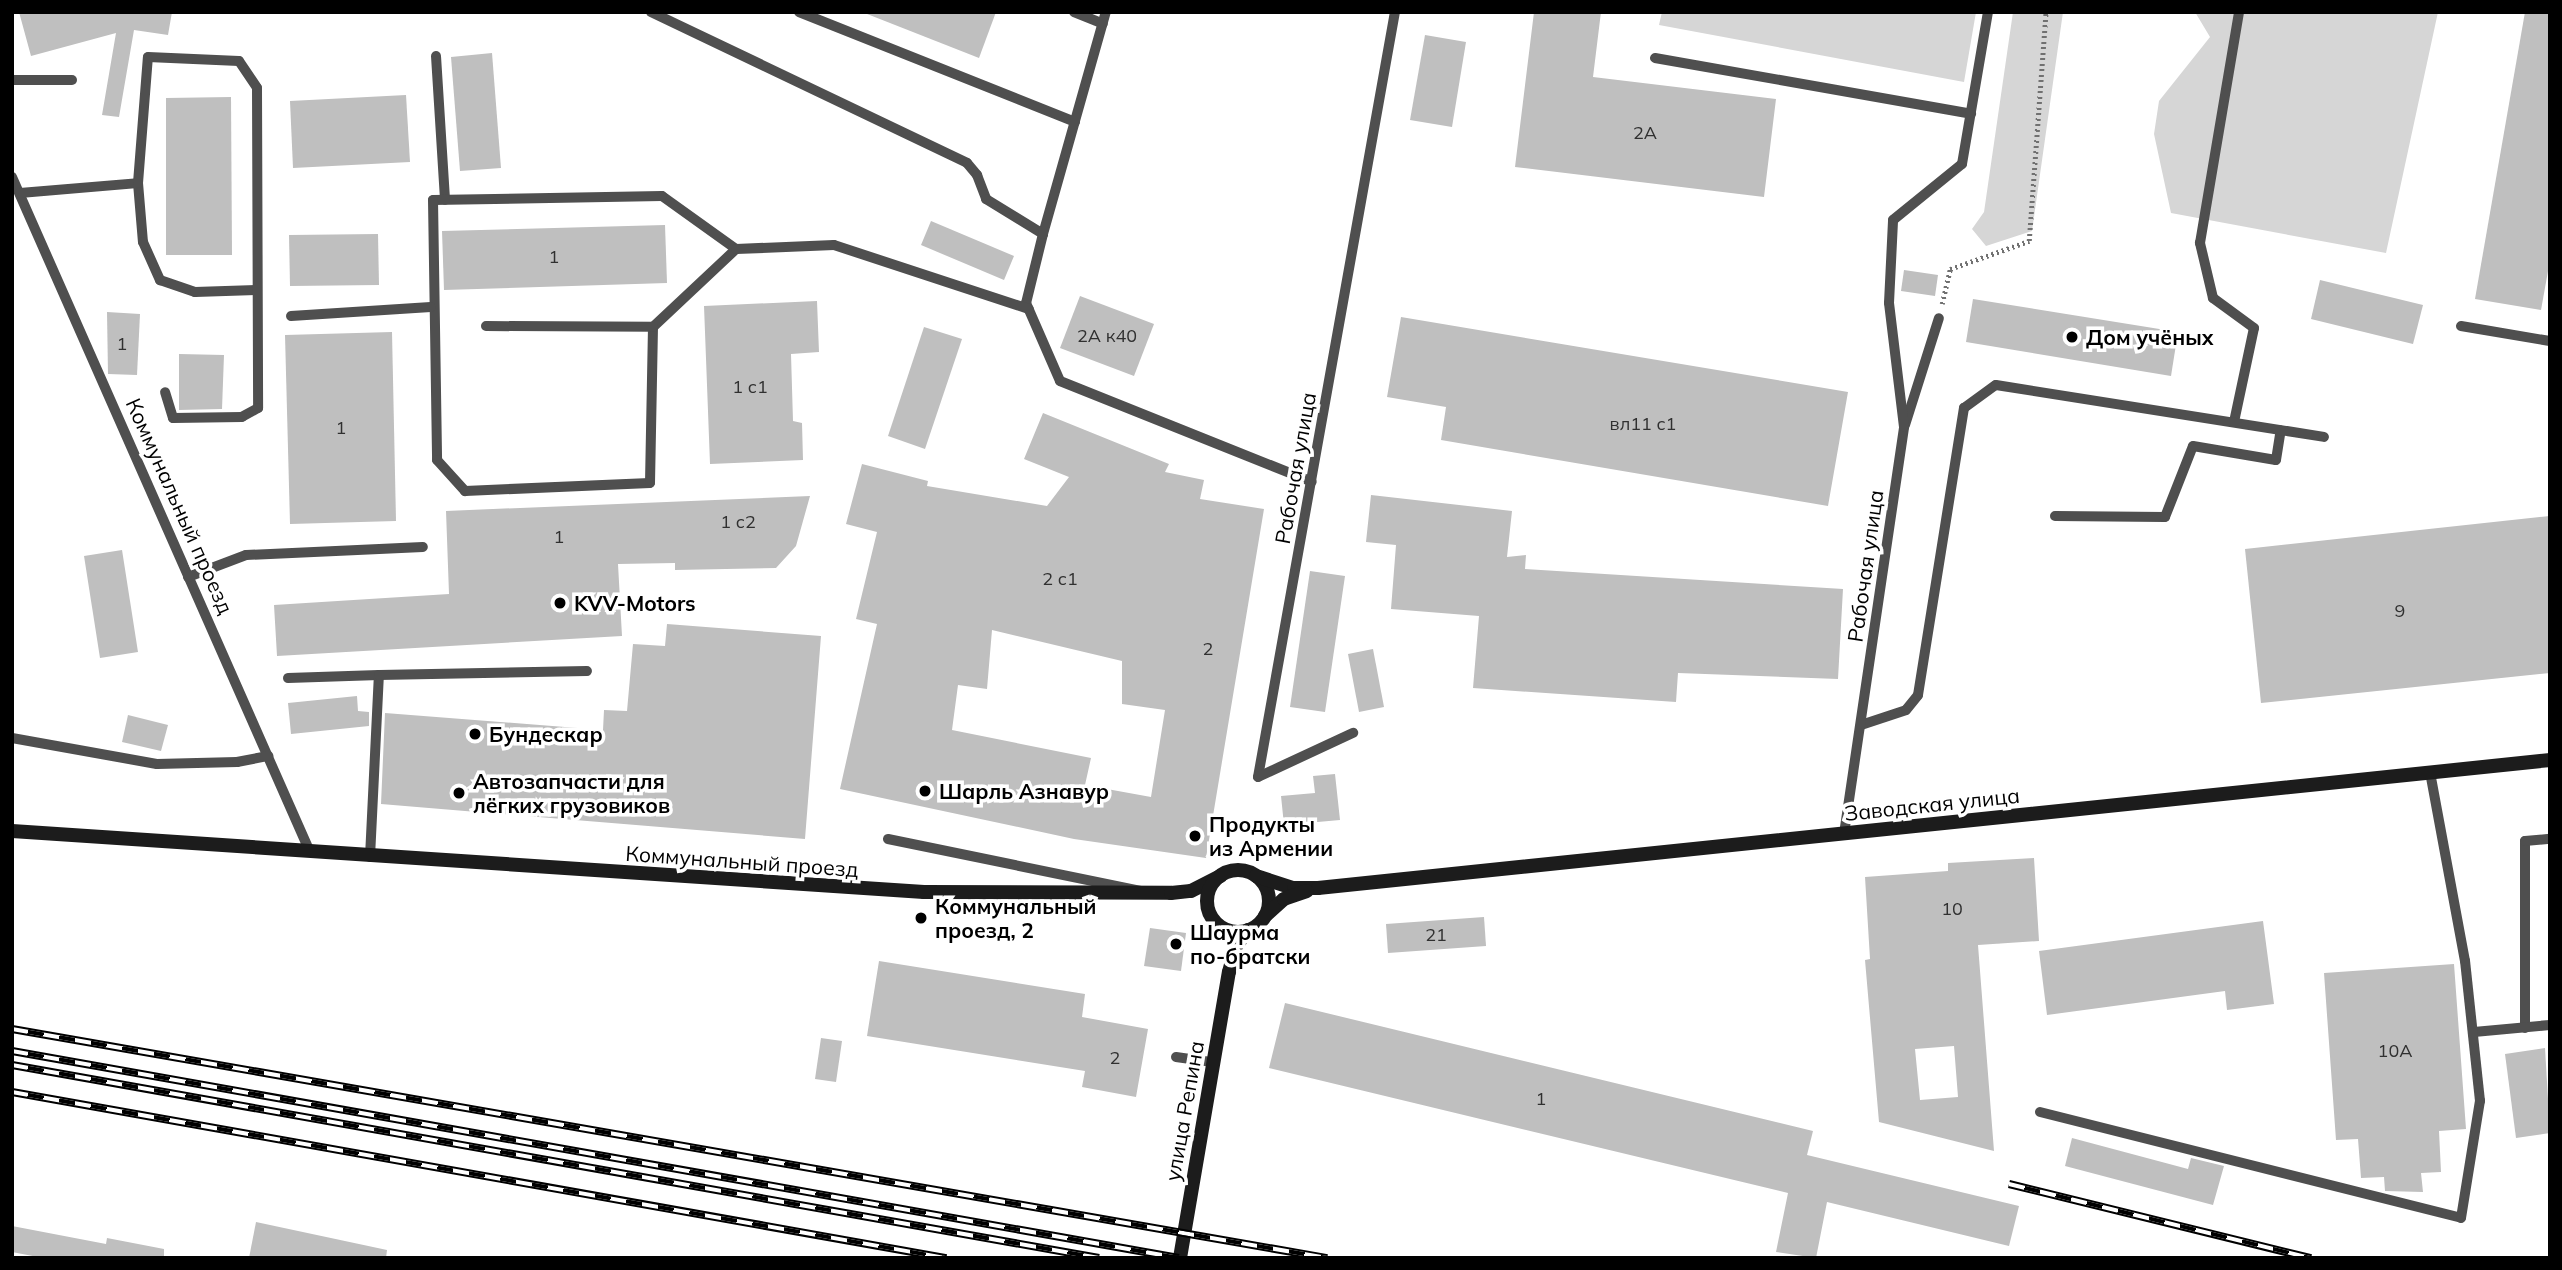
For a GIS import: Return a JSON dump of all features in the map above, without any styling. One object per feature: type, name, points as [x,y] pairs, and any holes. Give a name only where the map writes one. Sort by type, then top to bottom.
[{"type":"street","name":"Заводская улица","points":[[1256,876],[1294,888],[1318,888],[2550,760]]},
{"type":"street","name":"Коммунальный проезд","points":[[12,831],[814,887],[1148,894],[1191,891],[1220,876]]},
{"type":"street","points":[[1171,893],[1189,899],[1217,922],[1248,930],[1263,918],[1269,900],[1256,876],[1238,870],[1220,876],[1209,891],[1217,922]]},
{"type":"street","name":"Заводская улица","points":[[1263,918],[1284,899],[1318,888]]},
{"type":"street","name":"улица Репина","points":[[1217,922],[1228,949],[1229,972]]},
{"type":"street","name":"улица Репина","points":[[1180,1258],[1229,972],[1240,938],[1248,930]]},
{"type":"lane","points":[[651,12],[967,163],[977,175],[986,199],[1043,234]]},
{"type":"lane","points":[[799,12],[1075,121]]},
{"type":"lane","points":[[1074,12],[1104,18],[1026,303],[1060,381],[1312,482]]},
{"type":"lane","name":"Рабочая улица","points":[[1353,733],[1258,777],[1358,210],[1370,166],[1395,12]]},
{"type":"lane","name":"Рабочая улица","points":[[1844,834],[1904,428],[1889,303],[1893,220],[1962,164],[1988,12]]},
{"type":"lane","points":[[2234,422],[2254,328],[2213,298],[2200,243],[2239,12]]},
{"type":"lane","points":[[436,55],[445,200]]},
{"type":"lane","points":[[165,393],[173,418],[242,417],[258,408],[257,88],[239,61],[148,57],[138,183],[144,242],[160,280],[195,292],[256,290]]},
{"type":"lane","points":[[1655,58],[1971,114]]},
{"type":"lane","points":[[12,80],[72,80]]},
{"type":"lane","name":"Коммунальный проезд","points":[[12,177],[310,852]]},
{"type":"lane","points":[[20,193],[138,183]]},
{"type":"lane","points":[[653,327],[650,483],[465,491],[437,460],[431,307],[433,200],[662,196],[736,249],[834,245],[1029,309]]},
{"type":"lane","points":[[486,326],[653,327],[736,249]]},
{"type":"lane","points":[[291,316],[431,307]]},
{"type":"lane","points":[[1904,428],[1939,318]]},
{"type":"lane","points":[[2461,326],[2550,341]]},
{"type":"lane","points":[[1861,725],[1906,710],[1919,695],[1964,408],[1996,385],[2324,437]]},
{"type":"lane","points":[[2055,516],[2165,517],[2193,446],[2276,460],[2281,430]]},
{"type":"lane","points":[[188,577],[246,555],[423,547]]},
{"type":"lane","points":[[288,678],[587,671]]},
{"type":"lane","points":[[370,857],[379,675]]},
{"type":"lane","points":[[12,738],[157,764],[237,762],[268,757]]},
{"type":"lane","points":[[2040,1112],[2461,1218],[2480,1101],[2474,1032],[2430,773]]},
{"type":"lane","points":[[888,839],[1130,886],[1148,894]]},
{"type":"lane","points":[[2525,1028],[2525,841],[2550,839]]},
{"type":"lane","points":[[2474,1032],[2550,1025]]},
{"type":"lane","points":[[1177,1058],[1213,1062]]},
{"type":"path","points":[[1939,318],[1950,269],[2029,241],[2046,12]]},
{"type":"shaded area","points":[[1662,12],[1976,12],[1964,82],[1659,25]]},
{"type":"shaded area","points":[[2013,12],[2063,12],[2032,231],[1986,246],[1972,229],[1984,212]]},
{"type":"shaded area","points":[[2195,12],[2438,12],[2386,253],[2171,213],[2154,134],[2159,101],[2210,37]]},
{"type":"building","points":[[19,12],[172,12],[168,35],[134,30],[119,117],[102,115],[116,33],[31,56]]},
{"type":"building","points":[[862,12],[996,12],[979,58]]},
{"type":"building","points":[[1534,12],[1601,12],[1593,77],[1776,99],[1764,197],[1515,167]]},
{"type":"building","points":[[2525,12],[2550,12],[2550,260],[2541,310],[2475,299]]},
{"type":"building","points":[[1425,35],[1466,42],[1452,127],[1410,120]]},
{"type":"building","points":[[492,53],[501,168],[460,171],[451,57]]},
{"type":"building","points":[[406,95],[410,162],[293,168],[290,101]]},
{"type":"building","points":[[231,97],[232,255],[166,255],[166,98]]},
{"type":"building","points":[[931,221],[1014,256],[1004,280],[921,245]]},
{"type":"building","points":[[665,225],[667,283],[444,290],[442,231]]},
{"type":"building","points":[[378,234],[379,285],[290,286],[289,235]]},
{"type":"building","points":[[1904,270],[1938,275],[1935,296],[1901,291]]},
{"type":"building","points":[[2320,280],[2423,305],[2413,344],[2311,319]]},
{"type":"building","points":[[1080,296],[1154,324],[1134,376],[1060,348]]},
{"type":"building","name":"Дом учёных","points":[[1973,299],[2178,332],[2171,376],[1966,342]]},
{"type":"building","points":[[817,301],[819,352],[791,354],[793,421],[802,423],[803,460],[710,464],[704,306]]},
{"type":"building","points":[[107,312],[140,314],[137,375],[108,374]]},
{"type":"building","points":[[1401,317],[1848,392],[1828,506],[1441,440],[1446,407],[1387,397]]},
{"type":"building","points":[[924,327],[962,339],[925,449],[888,436]]},
{"type":"building","points":[[392,332],[396,521],[290,524],[285,335]]},
{"type":"building","points":[[179,354],[224,355],[222,409],[179,410]]},
{"type":"building","points":[[1043,413],[1169,464],[1165,472],[1204,480],[1200,499],[1264,509],[1206,858],[1074,839],[840,789],[877,624],[856,619],[877,532],[846,524],[862,464],[928,481],[927,486],[1047,506],[1069,477],[1024,459]],"holes":[[[992,630],[1122,661],[1122,704],[1165,710],[1151,797],[1085,785],[1091,758],[952,730],[958,685],[987,689]]]},
{"type":"building","points":[[1371,495],[1512,511],[1507,557],[1526,555],[1525,569],[1843,589],[1838,679],[1678,673],[1676,702],[1473,688],[1479,616],[1391,609],[1396,545],[1366,542]]},
{"type":"building","points":[[810,496],[796,546],[776,568],[675,570],[675,563],[618,564],[622,636],[277,656],[274,605],[449,594],[446,511]]},
{"type":"building","points":[[2550,516],[2550,673],[2261,703],[2245,549]]},
{"type":"building","points":[[122,550],[138,652],[100,658],[84,556]]},
{"type":"building","points":[[1310,571],[1345,576],[1325,712],[1290,707]]},
{"type":"building","points":[[667,624],[821,636],[805,839],[381,804],[385,713],[603,730],[604,710],[627,711],[633,644],[665,646]]},
{"type":"building","points":[[1373,649],[1384,707],[1359,712],[1348,654]]},
{"type":"building","points":[[357,696],[358,711],[369,712],[369,726],[291,734],[288,703]]},
{"type":"building","points":[[128,715],[168,725],[161,751],[122,742]]},
{"type":"building","points":[[1335,774],[1340,820],[1284,825],[1281,796],[1315,793],[1313,776]]},
{"type":"building","points":[[2034,858],[2039,941],[1978,945],[1994,1151],[1879,1122],[1865,960],[1870,959],[1865,877],[1948,871],[1948,863]],"holes":[[[1954,1046],[1958,1097],[1920,1100],[1915,1049]]]},
{"type":"building","points":[[1484,917],[1486,946],[1388,953],[1386,924]]},
{"type":"building","points":[[2263,921],[2274,1004],[2227,1010],[2225,991],[2047,1015],[2039,951]]},
{"type":"building","points":[[1150,928],[1186,933],[1181,971],[1144,966]]},
{"type":"building","points":[[879,961],[1085,994],[1082,1017],[1148,1029],[1136,1097],[1082,1087],[1085,1071],[867,1036]]},
{"type":"building","points":[[2454,964],[2466,1129],[2439,1131],[2441,1172],[2421,1173],[2423,1192],[2385,1191],[2384,1177],[2361,1178],[2358,1139],[2336,1140],[2324,973]]},
{"type":"building","points":[[1285,1003],[1813,1131],[1807,1155],[2019,1206],[2009,1246],[1827,1202],[1816,1258],[1776,1252],[1788,1193],[1269,1068]]},
{"type":"building","points":[[821,1038],[842,1041],[836,1082],[815,1079]]},
{"type":"building","points":[[2545,1048],[2550,1133],[2516,1138],[2505,1054]]},
{"type":"building","points":[[2072,1138],[2188,1169],[2191,1158],[2224,1166],[2213,1205],[2065,1166]]},
{"type":"building","points":[[256,1222],[387,1250],[386,1258],[249,1258]]},
{"type":"building","points":[[12,1226],[106,1244],[107,1238],[164,1249],[164,1258],[43,1258],[12,1252]]},
{"type":"railway","points":[[12,1029],[1327,1258]]},
{"type":"railway","points":[[12,1051],[1179,1258]]},
{"type":"railway","points":[[12,1065],[1099,1258]]},
{"type":"railway","points":[[12,1092],[946,1258]]},
{"type":"railway","points":[[2009,1184],[2311,1258]]},
{"type":"place","name":"Дом учёных","points":[[2072,337]]},
{"type":"place","name":"KVV-Motors","points":[[560,603]]},
{"type":"place","name":"Бундескар","points":[[475,734]]},
{"type":"place","name":"Шарль Азнавур","points":[[925,791]]},
{"type":"place","name":"Автозапчасти для лёгких грузовиков","points":[[459,793]]},
{"type":"place","name":"Продукты из Армении","points":[[1195,836]]},
{"type":"place","name":"Коммунальный проезд, 2","points":[[921,918]]},
{"type":"place","name":"Шаурма по-братски","points":[[1176,944]]}]
